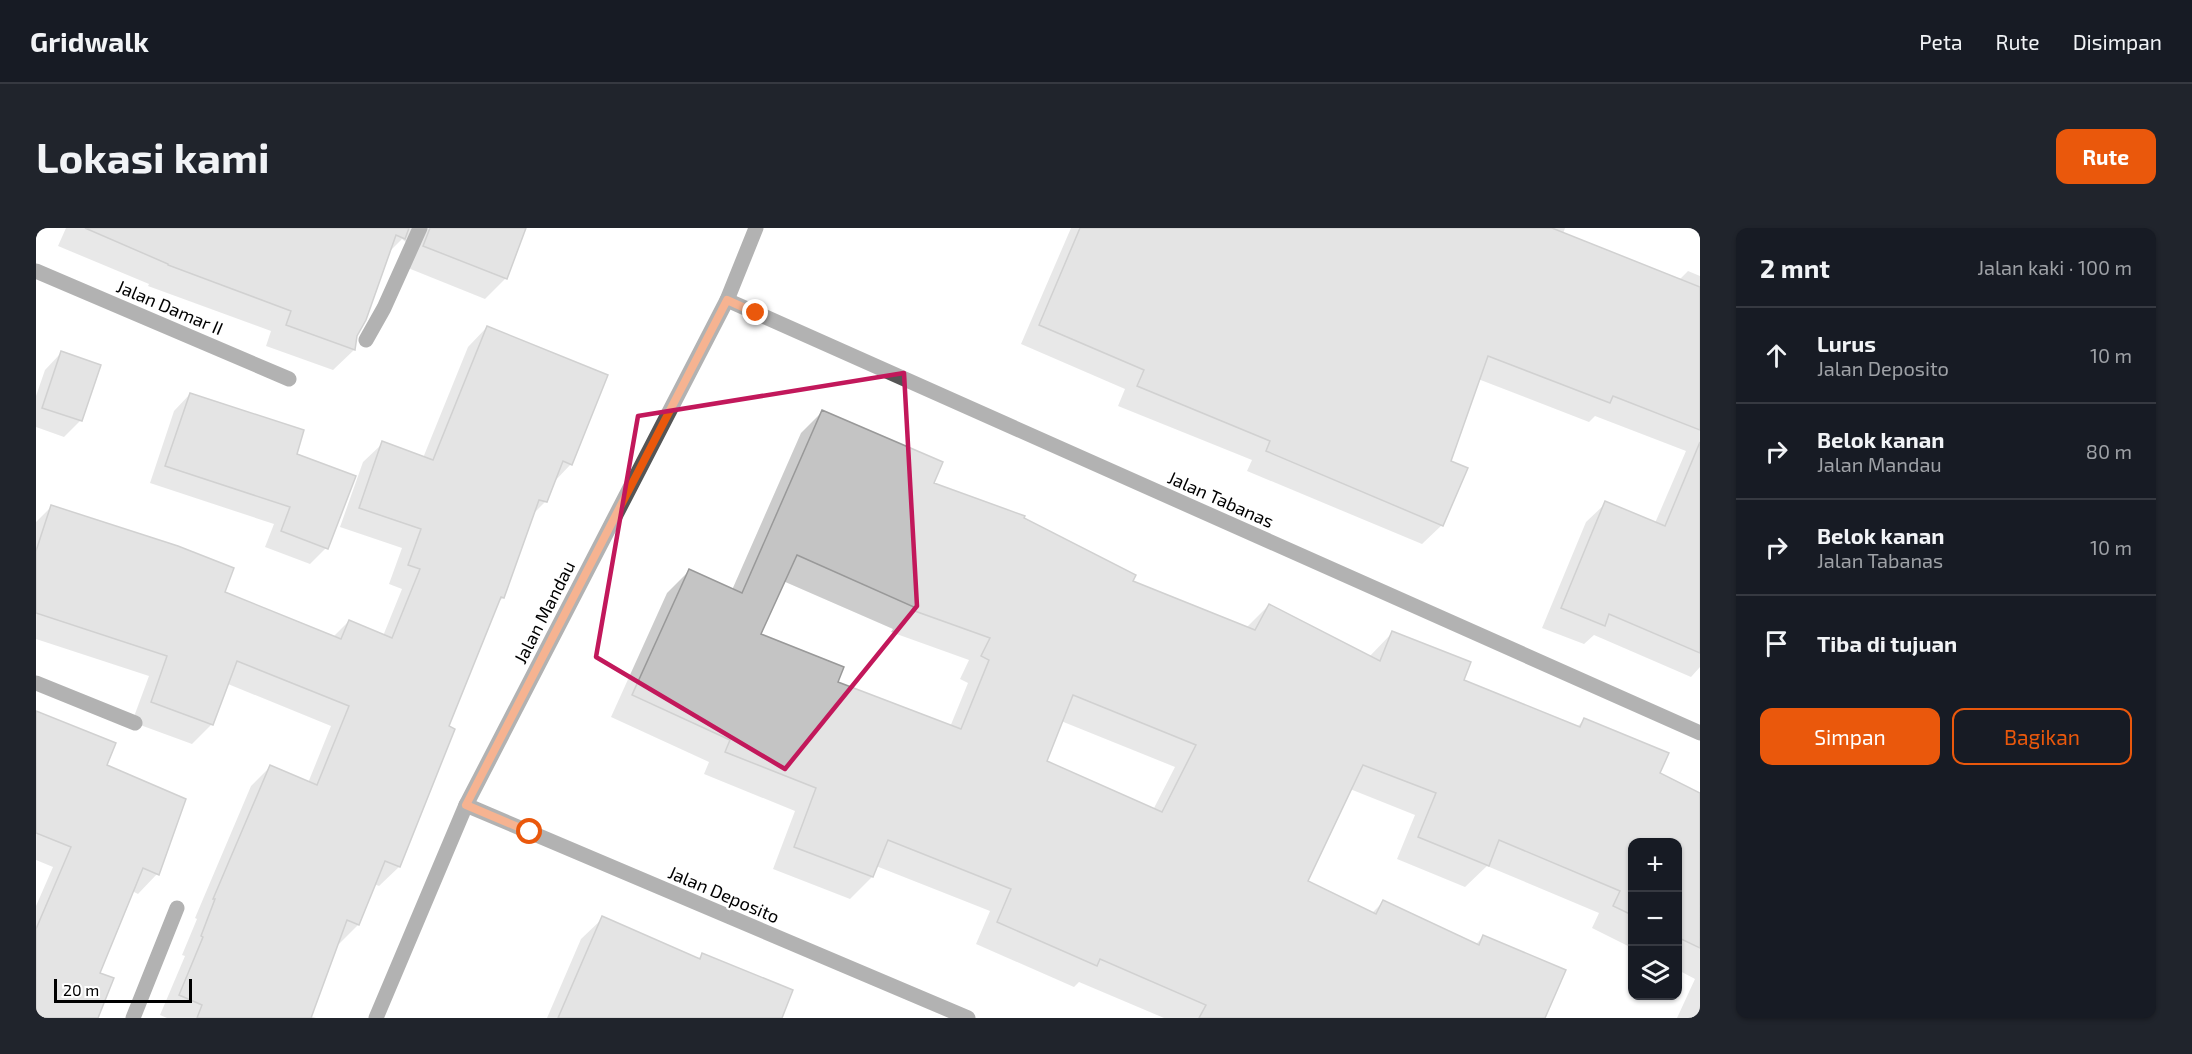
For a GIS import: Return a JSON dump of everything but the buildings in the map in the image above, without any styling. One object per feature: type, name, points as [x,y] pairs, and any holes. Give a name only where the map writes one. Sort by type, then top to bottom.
[{"type":"street","points":[[366,340],[384,308],[420,228]]},
{"type":"street","name":"Jalan Mandau","points":[[376,1018],[466,805],[727,300],[756,228]]},
{"type":"street","name":"Jalan Damar II","points":[[36,271],[289,379]]},
{"type":"street","name":"Jalan Tabanas","points":[[727,300],[1700,733]]},
{"type":"street","points":[[36,682],[135,723]]},
{"type":"street","name":"Jalan Deposito","points":[[466,805],[968,1018]]},
{"type":"street","points":[[133,1018],[177,908]]},
{"type":"highlighted area","points":[[904,373],[917,606],[785,769],[596,657],[638,416]]},
{"type":"route","points":[[530,832],[466,805],[727,300],[756,313]]}]
